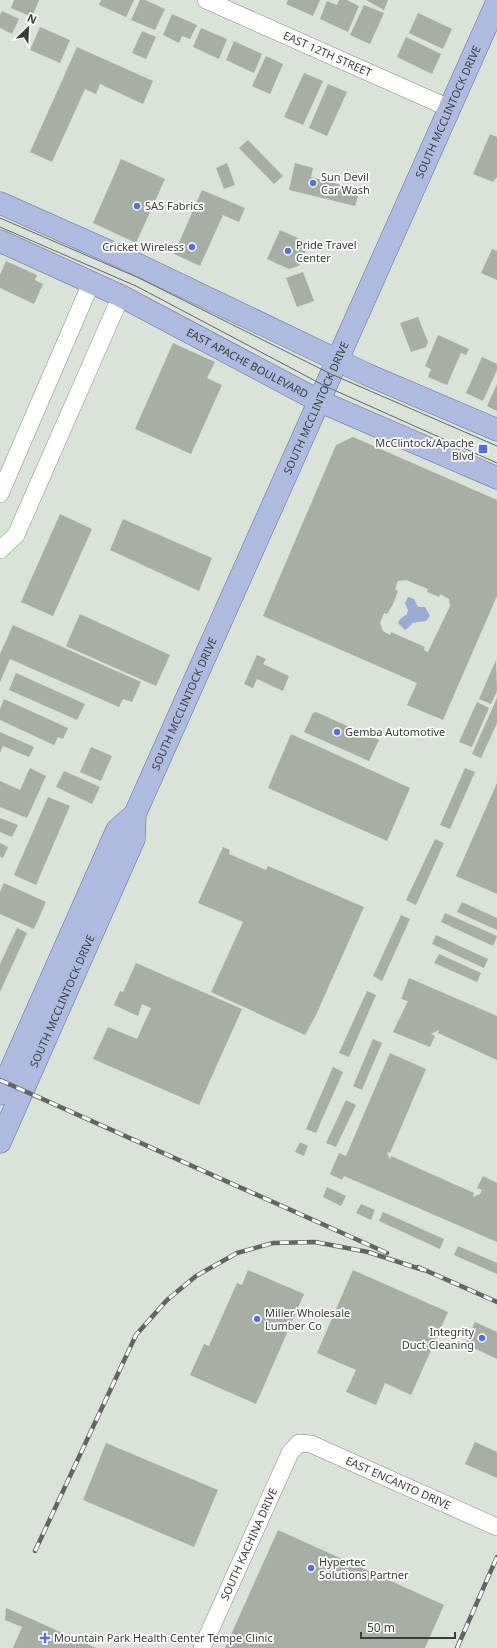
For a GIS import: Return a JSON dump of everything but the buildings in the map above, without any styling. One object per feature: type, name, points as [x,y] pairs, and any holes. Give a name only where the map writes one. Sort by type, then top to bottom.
[{"type":"main road","name":"SOUTH MCCLINTOCK DRIVE","points":[[0,1142],[134,839],[135,814],[497,2]]},
{"type":"main road","points":[[0,203],[126,259],[337,360],[497,430]]},
{"type":"main road","name":"EAST APACHE BOULEVARD","points":[[0,241],[92,281],[319,401],[497,478]]},
{"type":"main road","name":"SOUTH MCCLINTOCK DRIVE","points":[[0,1094],[117,830],[135,814]]},
{"type":"street","name":"EAST 12TH STREET","points":[[206,0],[449,108]]},
{"type":"street","points":[[0,494],[92,281]]},
{"type":"street","points":[[0,550],[16,535],[121,296]]},
{"type":"street","name":"EAST ENCANTO DRIVE","points":[[299,1443],[311,1444],[497,1527]]},
{"type":"street","name":"SOUTH KACHINA DRIVE","points":[[202,1648],[290,1453],[299,1443]]},
{"type":"water","points":[[408,597],[414,599],[418,607],[425,607],[430,616],[426,621],[412,623],[405,630],[398,623],[400,619],[407,614],[408,610],[405,603]]},
{"type":"tram line","points":[[0,218],[139,278],[331,374],[497,446]]},
{"type":"tram line","points":[[0,227],[136,286],[325,386],[497,463]]},
{"type":"railway","points":[[0,1080],[387,1253]]},
{"type":"railway","points":[[35,1551],[136,1335],[167,1300],[196,1276],[237,1253],[273,1243],[315,1242],[368,1252],[423,1270]]},
{"type":"railway","points":[[418,1267],[497,1302]]},
{"type":"railway","points":[[457,1648],[497,1557]]},
{"type":"place","name":"Sun Devil Car Wash","points":[[313,183]]},
{"type":"place","name":"SAS Fabrics","points":[[137,206]]},
{"type":"place","name":"Cricket Wireless","points":[[192,247]]},
{"type":"place","name":"Pride Travel Center","points":[[288,251]]},
{"type":"place","name":"McClintock/Apache Blvd","points":[[483,449]]},
{"type":"place","name":"Gemba Automotive","points":[[337,732]]},
{"type":"place","name":"Miller Wholesale Lumber Co","points":[[257,1319]]},
{"type":"place","name":"Integrity Duct Cleaning","points":[[482,1338]]},
{"type":"place","name":"Hypertec Solutions Partner","points":[[311,1568]]},
{"type":"place","name":"Mountain Park Health Center Tempe Clinic","points":[[45,1638]]}]
